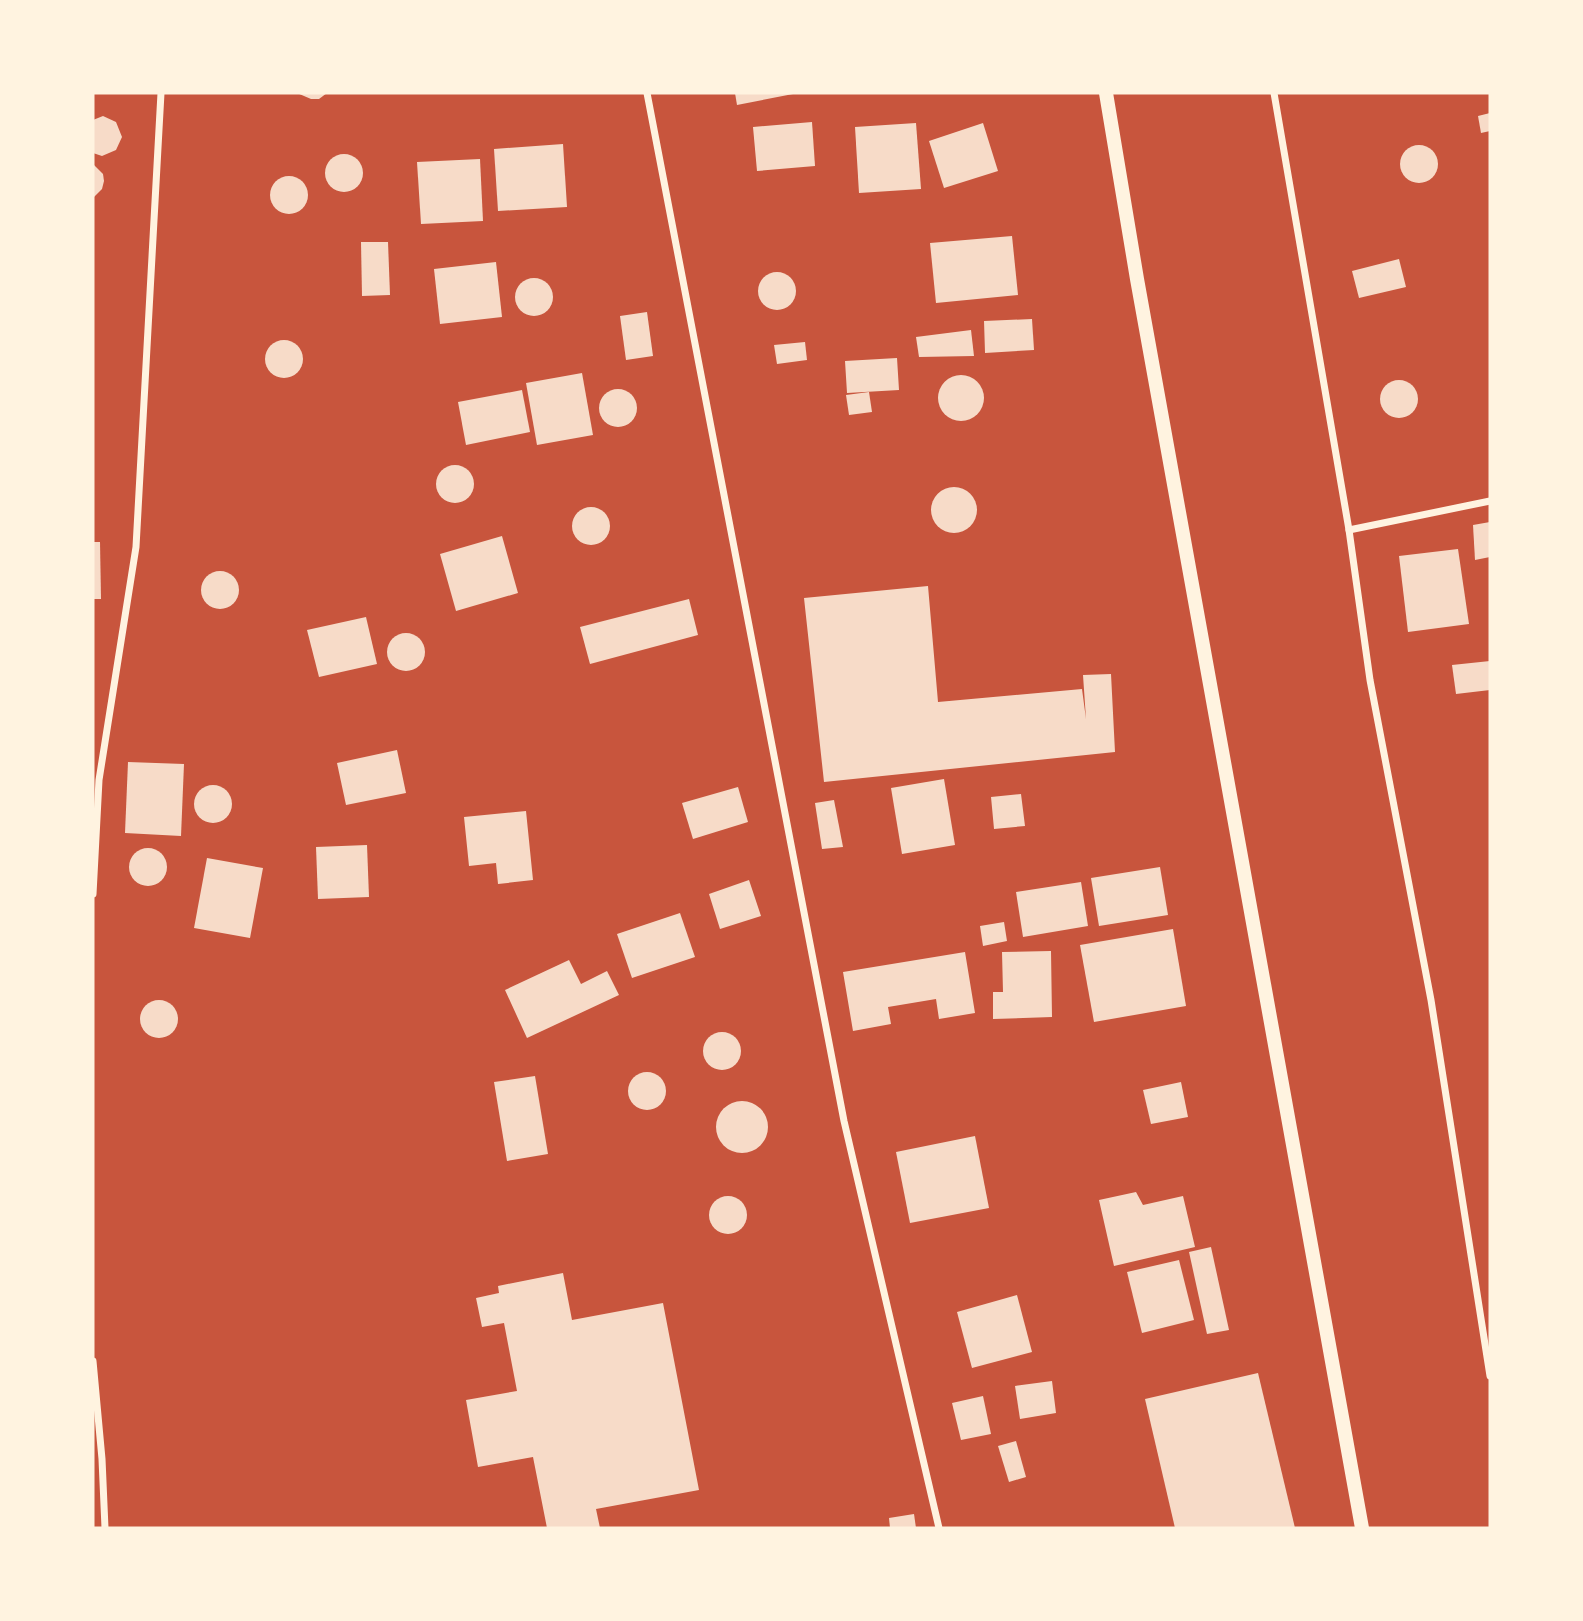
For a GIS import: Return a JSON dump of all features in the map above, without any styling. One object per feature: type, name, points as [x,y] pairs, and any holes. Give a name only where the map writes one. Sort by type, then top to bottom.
[{"type":"main road","points":[[1106,93],[1362,1528]]},
{"type":"street","points":[[93,894],[99,780],[136,547],[161,93]]},
{"type":"street","points":[[647,93],[844,1121],[939,1528]]},
{"type":"street","points":[[1274,93],[1349,530],[1370,680],[1431,1000],[1490,1376]]},
{"type":"street","points":[[1349,530],[1490,501]]},
{"type":"street","points":[[93,1361],[105,1528]]},
{"type":"building","points":[[297,93],[327,93],[319,99],[311,99]]},
{"type":"building","points":[[735,93],[793,93],[793,94],[737,105]]},
{"type":"building","points":[[1490,113],[1490,131],[1481,133],[1478,116]]},
{"type":"building","points":[[103,116],[116,122],[122,137],[116,150],[102,156],[93,153],[93,120]]},
{"type":"building","points":[[812,122],[815,166],[757,171],[753,127]]},
{"type":"building","points":[[916,123],[921,189],[859,193],[855,127]]},
{"type":"building","points":[[983,123],[998,171],[944,188],[929,141]]},
{"type":"building","points":[[563,144],[567,207],[498,211],[494,149]]},
{"type":"building","points":[[1419,145],[1433,150],[1438,164],[1433,178],[1419,183],[1405,178],[1400,164],[1405,150]]},
{"type":"building","points":[[344,154],[358,159],[363,173],[358,187],[344,192],[330,187],[325,173],[330,159]]},
{"type":"building","points":[[480,159],[483,221],[421,224],[417,162]]},
{"type":"building","points":[[93,164],[103,174],[104,181],[102,189],[93,198]]},
{"type":"building","points":[[289,176],[303,181],[308,195],[303,209],[289,214],[275,209],[270,195],[275,181]]},
{"type":"building","points":[[1012,236],[1018,295],[936,303],[930,243]]},
{"type":"building","points":[[361,242],[388,242],[390,295],[362,296]]},
{"type":"building","points":[[1399,259],[1406,287],[1359,298],[1352,271]]},
{"type":"building","points":[[496,262],[502,317],[440,324],[434,269]]},
{"type":"building","points":[[777,272],[791,277],[796,291],[791,305],[777,310],[763,305],[758,291],[763,277]]},
{"type":"building","points":[[534,278],[548,283],[553,297],[548,311],[534,316],[520,311],[515,297],[520,283]]},
{"type":"building","points":[[647,312],[653,356],[626,360],[620,316]]},
{"type":"building","points":[[1032,319],[1034,350],[985,353],[984,321]]},
{"type":"building","points":[[971,330],[974,356],[919,357],[916,337]]},
{"type":"building","points":[[284,340],[298,345],[303,359],[298,373],[284,378],[270,373],[265,359],[270,345]]},
{"type":"building","points":[[805,342],[807,360],[777,364],[774,345]]},
{"type":"building","points":[[897,358],[899,390],[847,393],[845,361]]},
{"type":"building","points":[[582,373],[593,435],[537,445],[526,383]]},
{"type":"building","points":[[961,375],[977,382],[984,398],[977,414],[961,421],[945,414],[938,398],[945,382]]},
{"type":"building","points":[[1399,380],[1413,385],[1418,399],[1413,413],[1399,418],[1385,413],[1380,399],[1385,385]]},
{"type":"building","points":[[618,389],[632,394],[637,408],[632,422],[618,427],[604,422],[599,408],[604,394]]},
{"type":"building","points":[[522,390],[530,432],[466,445],[458,402]]},
{"type":"building","points":[[869,392],[872,412],[849,415],[846,395]]},
{"type":"building","points":[[455,465],[469,470],[474,484],[469,498],[455,503],[441,498],[436,484],[441,470]]},
{"type":"building","points":[[954,487],[970,494],[977,510],[970,526],[954,533],[938,526],[931,510],[938,494]]},
{"type":"building","points":[[591,507],[605,512],[610,526],[605,540],[591,545],[577,540],[572,526],[577,512]]},
{"type":"building","points":[[1490,522],[1490,557],[1475,560],[1473,525]]},
{"type":"building","points":[[502,536],[518,593],[456,611],[440,554]]},
{"type":"building","points":[[93,542],[100,542],[101,599],[93,599]]},
{"type":"building","points":[[1458,549],[1469,624],[1408,632],[1399,556]]},
{"type":"building","points":[[220,571],[234,576],[239,590],[234,604],[220,609],[206,604],[201,590],[206,576]]},
{"type":"building","points":[[928,586],[938,702],[1082,689],[1086,719],[1083,675],[1111,674],[1115,752],[824,782],[804,598]]},
{"type":"building","points":[[689,599],[698,635],[590,664],[580,627]]},
{"type":"building","points":[[366,617],[377,664],[319,677],[307,630]]},
{"type":"building","points":[[406,633],[420,638],[425,652],[420,666],[406,671],[392,666],[387,652],[392,638]]},
{"type":"building","points":[[1490,661],[1490,690],[1456,694],[1452,665]]},
{"type":"building","points":[[397,750],[406,793],[346,805],[337,763]]},
{"type":"building","points":[[128,762],[184,764],[181,836],[125,833]]},
{"type":"building","points":[[944,779],[955,845],[902,854],[891,788]]},
{"type":"building","points":[[213,785],[227,790],[232,804],[227,818],[213,823],[199,818],[194,804],[199,790]]},
{"type":"building","points":[[738,787],[748,822],[693,839],[682,803]]},
{"type":"building","points":[[1021,794],[1025,826],[994,829],[991,797]]},
{"type":"building","points":[[834,800],[843,847],[822,849],[815,803]]},
{"type":"building","points":[[526,811],[533,880],[498,884],[496,863],[469,866],[464,817]]},
{"type":"building","points":[[367,845],[369,897],[318,899],[316,847]]},
{"type":"building","points":[[148,848],[162,853],[167,867],[162,881],[148,886],[134,881],[129,867],[134,853]]},
{"type":"building","points":[[207,858],[263,868],[250,938],[194,928]]},
{"type":"building","points":[[1160,867],[1168,915],[1099,926],[1091,878]]},
{"type":"building","points":[[749,880],[761,916],[720,929],[709,894]]},
{"type":"building","points":[[1081,882],[1088,926],[1023,937],[1016,892]]},
{"type":"building","points":[[680,913],[695,957],[632,978],[617,934]]},
{"type":"building","points":[[1004,922],[1007,941],[983,946],[980,926]]},
{"type":"building","points":[[1173,929],[1186,1006],[1094,1022],[1080,945]]},
{"type":"building","points":[[1051,951],[1052,1017],[993,1019],[993,992],[1003,992],[1002,952]]},
{"type":"building","points":[[965,952],[975,1013],[939,1019],[936,999],[888,1007],[891,1024],[853,1031],[843,972]]},
{"type":"building","points":[[569,960],[581,984],[607,971],[619,995],[527,1038],[505,990]]},
{"type":"building","points":[[159,1000],[173,1005],[178,1019],[173,1033],[159,1038],[145,1033],[140,1019],[145,1005]]},
{"type":"building","points":[[722,1032],[736,1037],[741,1051],[736,1065],[722,1070],[708,1065],[703,1051],[708,1037]]},
{"type":"building","points":[[647,1072],[661,1077],[666,1091],[661,1105],[647,1110],[633,1105],[628,1091],[633,1077]]},
{"type":"building","points":[[535,1076],[548,1154],[507,1161],[494,1082]]},
{"type":"building","points":[[1181,1082],[1188,1117],[1151,1124],[1143,1090]]},
{"type":"building","points":[[742,1101],[752,1103],[760,1109],[766,1117],[766,1137],[760,1145],[752,1151],[742,1153],[732,1151],[724,1145],[718,1137],[716,1127],[718,1117],[724,1109],[732,1103]]},
{"type":"building","points":[[975,1136],[989,1208],[910,1223],[896,1152]]},
{"type":"building","points":[[1136,1192],[1143,1205],[1183,1196],[1195,1247],[1114,1266],[1099,1200]]},
{"type":"building","points":[[728,1196],[742,1201],[747,1215],[742,1229],[728,1234],[714,1229],[709,1215],[714,1201]]},
{"type":"building","points":[[1211,1247],[1229,1330],[1207,1334],[1189,1252]]},
{"type":"building","points":[[1179,1260],[1194,1320],[1142,1333],[1127,1272]]},
{"type":"building","points":[[563,1273],[572,1320],[663,1303],[699,1490],[596,1509],[600,1528],[547,1528],[533,1457],[478,1467],[466,1400],[517,1391],[504,1323],[482,1327],[476,1298],[499,1293],[498,1286]]},
{"type":"building","points":[[1017,1295],[1032,1352],[972,1368],[957,1312]]},
{"type":"building","points":[[1258,1373],[1295,1528],[1175,1528],[1145,1399]]},
{"type":"building","points":[[1052,1381],[1056,1413],[1020,1419],[1015,1386]]},
{"type":"building","points":[[983,1396],[991,1434],[961,1440],[952,1403]]},
{"type":"building","points":[[1016,1441],[1026,1477],[1009,1482],[998,1446]]},
{"type":"building","points":[[914,1514],[916,1528],[890,1528],[889,1518]]}]
